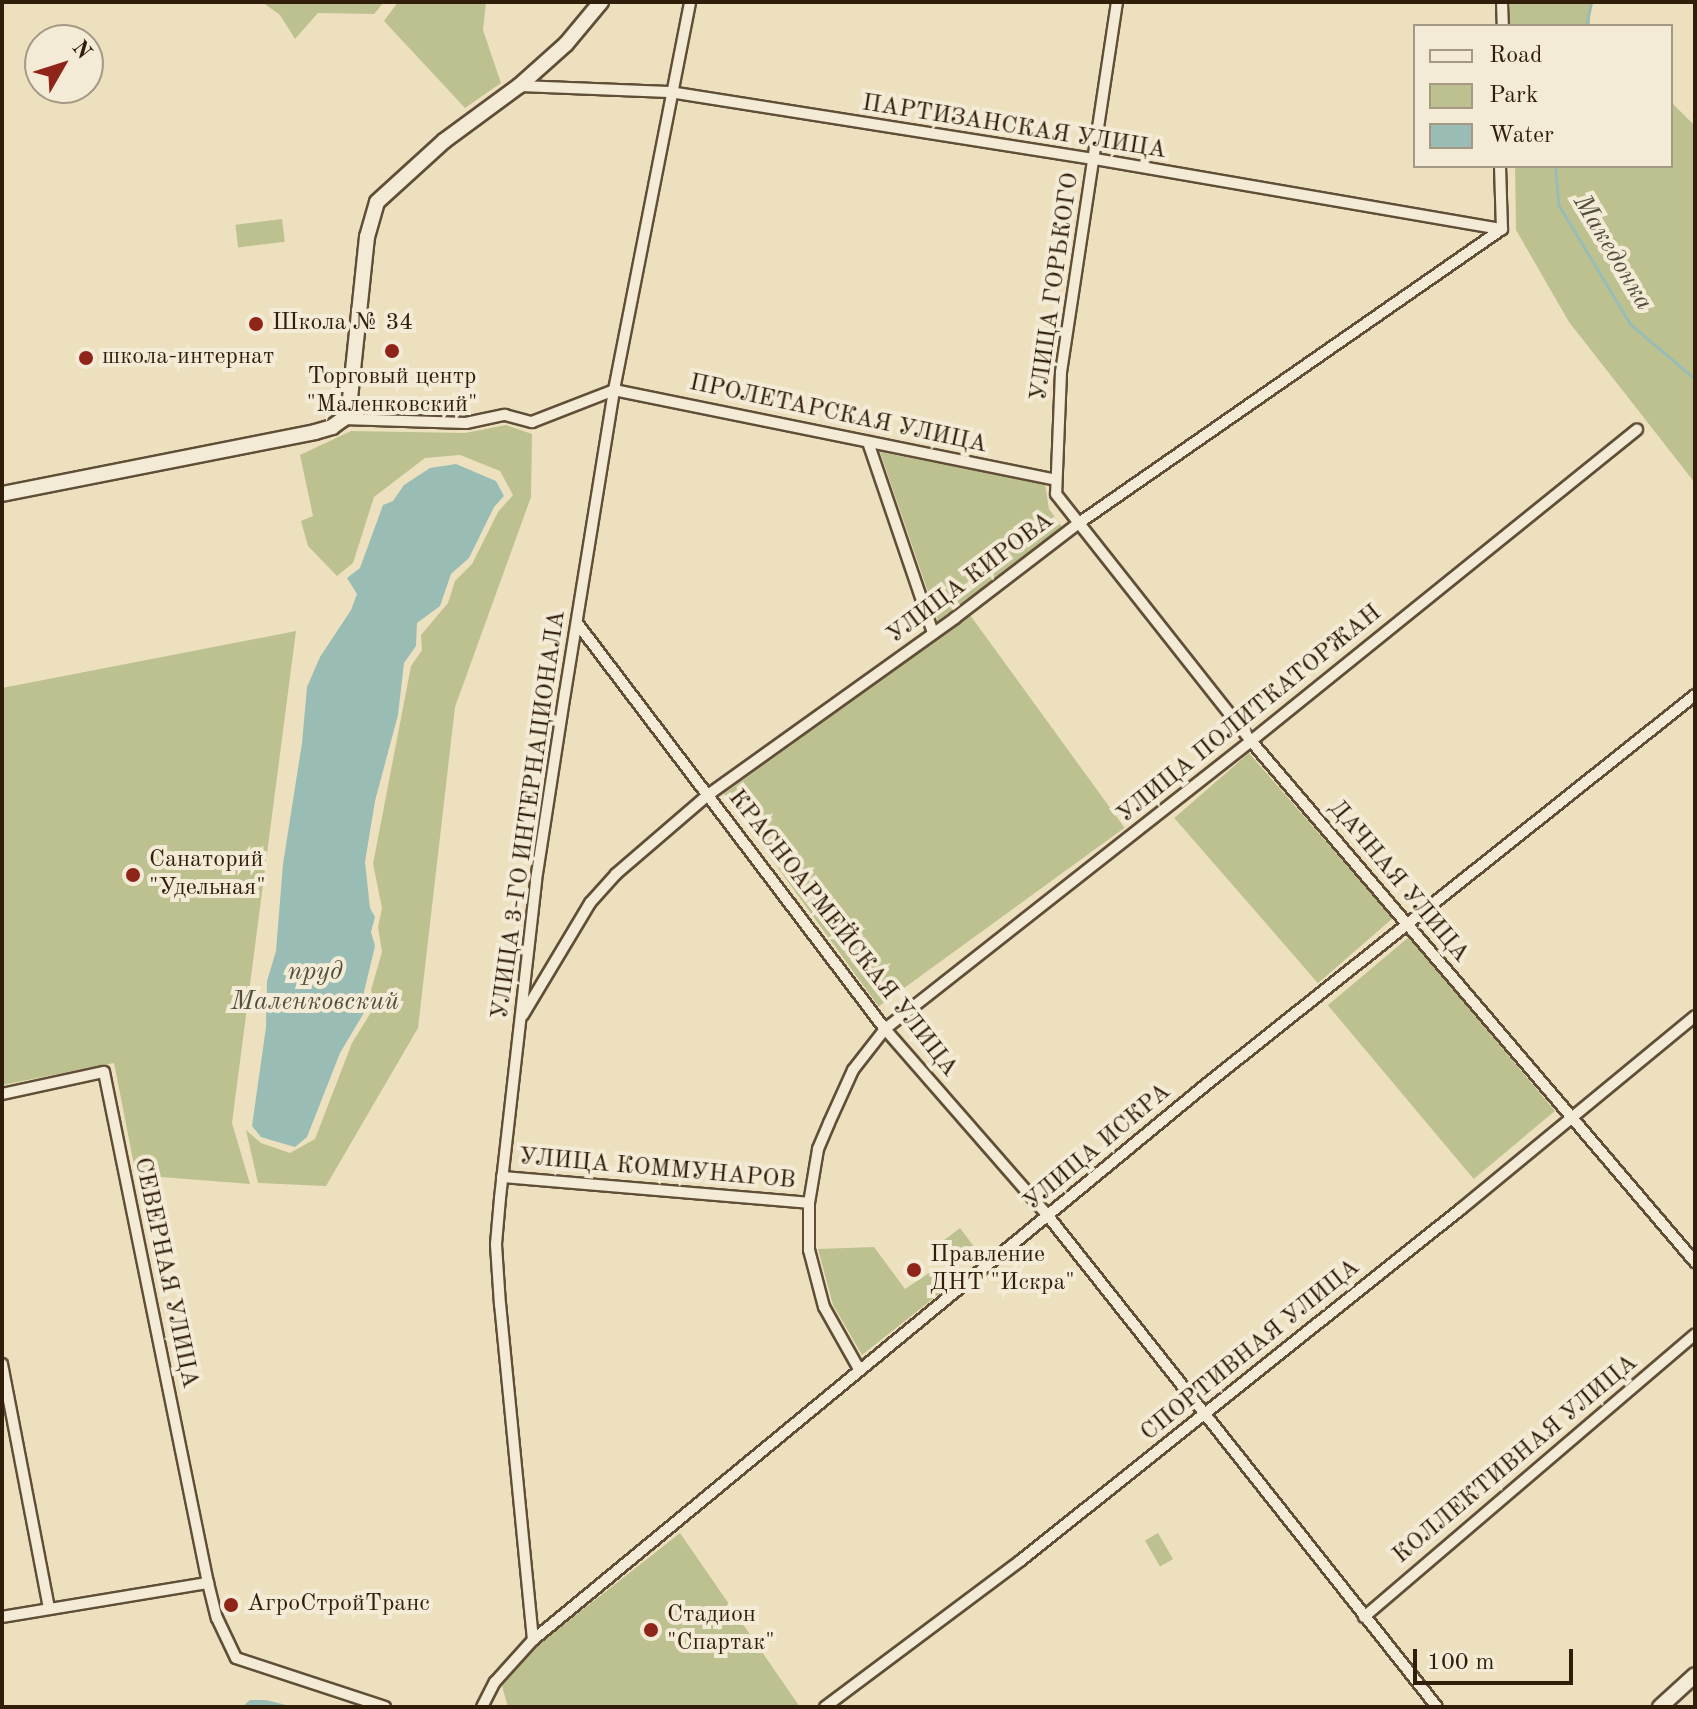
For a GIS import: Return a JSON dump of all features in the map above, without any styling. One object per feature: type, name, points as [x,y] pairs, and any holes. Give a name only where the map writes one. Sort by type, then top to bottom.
[{"type":"main road","points":[[2,494],[315,432],[332,427],[343,419],[349,408],[367,237],[377,202],[444,141],[519,86],[566,44],[601,2]]},
{"type":"main road","points":[[1660,1707],[1695,1675]]},
{"type":"street","name":"УЛИЦА 3-ГО ИНТЕРНАЦИОНАЛА","points":[[533,1640],[497,1259],[502,1177],[536,880],[614,390],[690,2]]},
{"type":"street","name":"УЛИЦА ГОРЬКОГО","points":[[1079,523],[1056,494],[1061,372],[1117,2]]},
{"type":"street","points":[[1502,2],[1503,24]]},
{"type":"street","name":"ПАРТИЗАНСКАЯ УЛИЦА","points":[[519,86],[670,92],[1095,159],[1502,229]]},
{"type":"street","points":[[1500,168],[1502,229]]},
{"type":"street","name":"УЛИЦА КИРОВА","points":[[521,1018],[590,903],[616,874],[708,795],[1079,523],[1502,229]]},
{"type":"street","points":[[343,419],[466,423],[505,415],[532,422],[614,390]]},
{"type":"street","name":"ПРОЛЕТАРСКАЯ УЛИЦА","points":[[614,390],[1055,480]]},
{"type":"street","name":"УЛИЦА ПОЛИТКАТОРЖАН","points":[[859,1369],[824,1307],[809,1250],[809,1203],[818,1149],[829,1123],[853,1070],[885,1029],[1251,741],[1637,429]]},
{"type":"street","points":[[868,442],[933,633]]},
{"type":"street","name":"ДАЧНАЯ УЛИЦА","points":[[1079,523],[1251,741],[1695,1262]]},
{"type":"street","name":"КРАСНОАРМЕЙСКАЯ УЛИЦА","points":[[577,623],[885,1029],[1048,1216],[1437,1707]]},
{"type":"street","name":"УЛИЦА ИСКРА","points":[[482,1707],[495,1682],[533,1640],[813,1412],[859,1369],[1407,923],[1695,695]]},
{"type":"street","name":"СПОРТИВНАЯ УЛИЦА","points":[[825,1707],[1020,1561],[1461,1209],[1695,1016]]},
{"type":"street","name":"СЕВЕРНАЯ УЛИЦА","points":[[2,1094],[104,1072],[208,1583]]},
{"type":"street","name":"УЛИЦА КОММУНАРОВ","points":[[502,1177],[809,1203]]},
{"type":"street","name":"КОЛЛЕКТИВНАЯ УЛИЦА","points":[[1364,1617],[1695,1334]]},
{"type":"street","points":[[2,1364],[49,1608]]},
{"type":"street","points":[[2,1617],[208,1583],[217,1618],[236,1658],[385,1707]]},
{"type":"green space","points":[[262,2],[384,2],[374,14],[318,13],[295,39],[280,15]]},
{"type":"green space","points":[[398,2],[486,2],[483,30],[501,83],[465,108],[384,21]]},
{"type":"green space","points":[[1510,2],[1590,2],[1590,24],[1510,24]]},
{"type":"green space","points":[[1673,104],[1695,126],[1695,483],[1569,322],[1516,230],[1515,168],[1673,168]]},
{"type":"green space","points":[[282,219],[285,242],[238,248],[235,225]]},
{"type":"green space","points":[[506,425],[532,434],[531,497],[455,707],[418,1028],[326,1186],[258,1183],[246,1130],[261,1143],[290,1153],[315,1139],[352,1043],[375,1006],[371,990],[382,952],[378,927],[382,908],[373,864],[411,666],[422,650],[421,635],[448,603],[455,581],[472,564],[498,512],[513,495],[500,471],[460,455],[425,458],[374,497],[353,563],[337,576],[308,546],[301,521],[313,516],[300,455],[351,431],[465,433]]},
{"type":"green space","points":[[880,452],[1045,484],[1049,509],[1062,527],[938,621]]},
{"type":"green space","points":[[970,615],[1125,828],[879,1006],[724,794]]},
{"type":"green space","name":"Санаторий \"Удельная\"","points":[[296,631],[232,1123],[250,1184],[136,1175],[114,1063],[2,1085],[2,688]]},
{"type":"green space","points":[[1249,753],[1393,918],[1318,983],[1174,818]]},
{"type":"green space","points":[[1409,937],[1555,1111],[1474,1179],[1328,1005]]},
{"type":"green space","points":[[960,1228],[976,1249],[951,1267],[935,1247]]},
{"type":"green space","points":[[874,1247],[905,1289],[935,1269],[949,1286],[862,1355],[833,1305],[818,1249]]},
{"type":"green space","name":"Стадион \"Спартак\"","points":[[680,1533],[800,1707],[508,1707],[502,1686],[539,1644]]},
{"type":"green space","points":[[1158,1533],[1173,1559],[1160,1566],[1145,1540]]},
{"type":"water","name":"пруд Маленковский","points":[[456,464],[496,481],[504,496],[494,507],[469,558],[451,574],[440,606],[417,623],[416,646],[404,663],[398,715],[375,801],[365,862],[370,908],[375,917],[371,932],[375,946],[363,996],[368,1006],[340,1053],[307,1137],[295,1147],[261,1137],[252,1126],[266,1027],[267,981],[276,951],[283,864],[302,743],[307,687],[320,657],[351,610],[357,594],[347,578],[360,568],[383,505],[393,501],[404,485],[430,468]]},
{"type":"water","points":[[250,1700],[266,1700],[294,1707],[242,1707]]},
{"type":"waterway","name":"Македонка","points":[[1586,24],[1591,2]]},
{"type":"waterway","name":"Македонка","points":[[1555,168],[1558,204],[1630,324],[1695,379]]},
{"type":"place","name":"Школа № 34","points":[[256,324]]},
{"type":"place","name":"Торговый центр \"Маленковский\"","points":[[392,351]]},
{"type":"place","name":"школа-интернат","points":[[86,358]]},
{"type":"place","name":"Санаторий \"Удельная\"","points":[[133,875]]},
{"type":"place","name":"Правление ДНТ \"Искра\"","points":[[914,1270]]},
{"type":"place","name":"АгроСтройТранс","points":[[231,1605]]},
{"type":"place","name":"Стадион \"Спартак\"","points":[[651,1630]]}]
